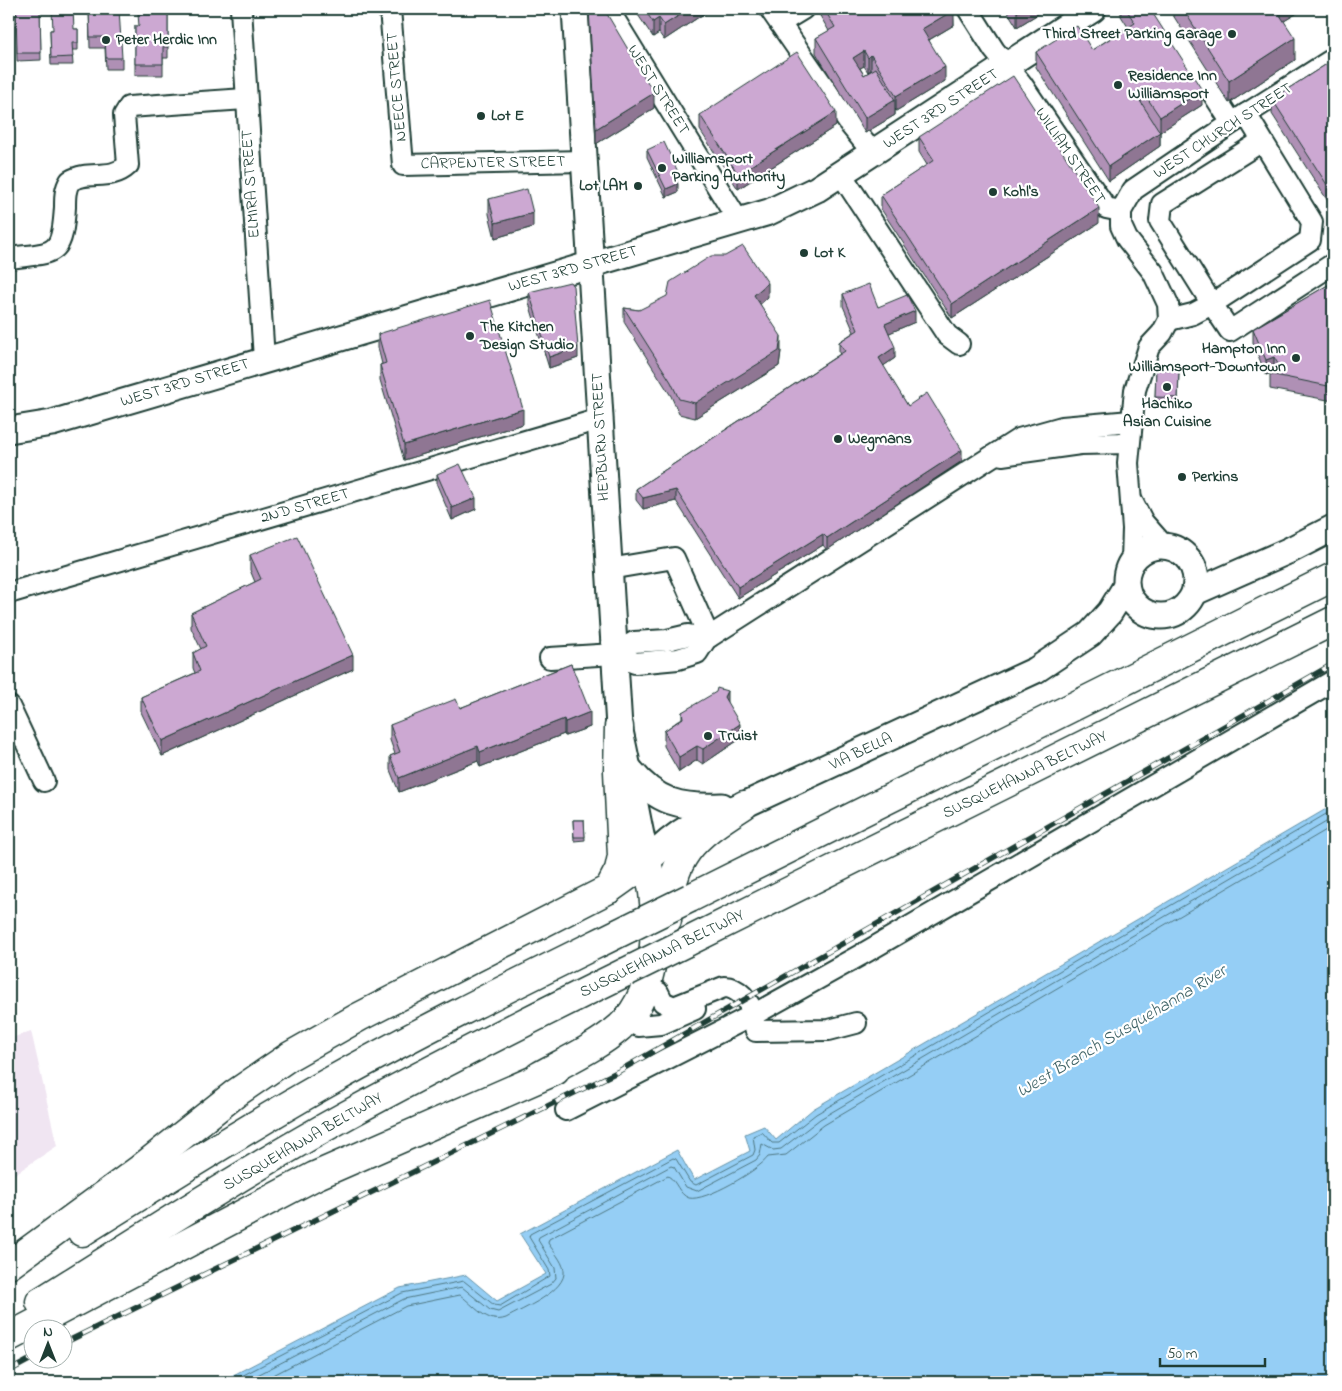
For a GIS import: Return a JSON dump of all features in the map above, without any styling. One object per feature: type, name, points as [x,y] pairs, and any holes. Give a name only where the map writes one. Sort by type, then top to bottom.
[{"type":"highway","points":[[1180,655],[1333,561]]},
{"type":"highway","points":[[9,1278],[202,1157],[328,1083],[464,1010],[1180,655],[1333,577]]},
{"type":"highway","name":"SUSQUEHANNA BELTWAY","points":[[9,1322],[214,1194],[346,1116],[482,1044],[1333,622]]},
{"type":"highway","points":[[609,888],[619,870],[622,856],[618,771],[619,727]]},
{"type":"highway","points":[[9,1337],[315,1176],[539,1076],[600,1055],[620,1043],[638,1026],[653,1004],[658,992],[664,966],[670,890],[677,868],[697,838],[744,804]]},
{"type":"highway","points":[[9,1265],[133,1174],[236,1093],[290,1056],[359,1017],[609,888],[647,862],[654,892],[655,910],[650,971],[641,999],[628,1018],[612,1033],[539,1076]]},
{"type":"main road","name":"HEPBURN STREET","points":[[575,9],[619,727],[630,770],[636,814],[647,862]]},
{"type":"main road","name":"WEST 3RD STREET","points":[[9,430],[52,423],[264,359],[738,222],[797,200],[841,174],[1007,66],[1084,11]]},
{"type":"main road","points":[[1195,592],[1258,562],[1290,550],[1333,528]]},
{"type":"main road","points":[[1188,559],[1195,574],[1195,592],[1190,601],[1177,612],[1164,616],[1148,613],[1134,604],[1126,586],[1128,568],[1132,560],[1150,548],[1165,547],[1174,549],[1188,559],[1222,567],[1258,562]]},
{"type":"main road","name":"VIA BELLA","points":[[1078,644],[1102,621],[1126,586]]},
{"type":"main road","name":"VIA BELLA","points":[[647,862],[670,839],[708,816],[744,804],[1011,683],[1116,624],[1148,613]]},
{"type":"main road","points":[[630,770],[647,789],[677,804],[699,807],[744,804]]},
{"type":"street","name":"ELMIRA STREET","points":[[241,9],[264,359]]},
{"type":"street","name":"NEECE STREET","points":[[390,9],[403,166]]},
{"type":"street","name":"WEST STREET","points":[[608,9],[738,222]]},
{"type":"street","points":[[803,9],[775,16],[851,126],[873,153]]},
{"type":"street","name":"WILLIAM STREET","points":[[968,9],[1106,208],[1121,211],[1121,226],[1126,239],[1154,272],[1168,304],[1169,320]]},
{"type":"street","points":[[1132,560],[1129,443],[1140,370],[1149,347],[1162,333],[1169,320],[1193,314],[1212,304],[1310,240],[1312,222],[1262,141],[1239,119],[1158,9]]},
{"type":"street","name":"WEST CHURCH STREET","points":[[1121,211],[1133,190],[1333,59]]},
{"type":"street","points":[[9,258],[48,252],[61,243],[64,232],[66,188],[70,181],[86,176],[118,174],[128,165],[124,115],[129,107],[246,99]]},
{"type":"street","points":[[1262,141],[1162,204],[1160,221],[1230,331],[1333,264]]},
{"type":"street","name":"CARPENTER STREET","points":[[403,166],[584,161]]},
{"type":"street","points":[[841,174],[947,335],[960,344]]},
{"type":"street","name":"2ND STREET","points":[[9,593],[600,418]]},
{"type":"street","points":[[550,658],[614,654],[635,663],[678,659],[697,653],[707,638],[1019,439],[1062,427],[1131,421]]},
{"type":"street","points":[[985,461],[1014,452],[1080,444],[1129,443]]},
{"type":"street","points":[[1130,497],[1143,522],[1165,547]]},
{"type":"street","points":[[609,569],[674,558],[707,638]]},
{"type":"street","points":[[566,1110],[753,1015],[866,952],[1333,681]]},
{"type":"street","points":[[9,706],[44,781]]},
{"type":"street","points":[[658,992],[663,1002],[674,1007],[724,986],[737,990],[745,999],[753,1015],[753,1025],[756,1030],[829,1030],[856,1023]]},
{"type":"street","points":[[638,1026],[661,1024],[737,990]]},
{"type":"shaded area","points":[[31,1031],[57,1146],[9,1178],[9,1039]]},
{"type":"water","name":"West Branch Susquehanna River","points":[[1333,805],[1333,1382],[220,1382],[400,1288],[466,1275],[497,1301],[546,1274],[520,1234],[677,1150],[694,1180],[750,1151],[745,1134],[764,1126],[776,1140],[813,1109]]},
{"type":"building","points":[[16,9],[40,9],[41,53],[17,53]]},
{"type":"building","points":[[73,9],[74,29],[78,29],[78,43],[72,43],[73,57],[51,58],[50,30],[53,30],[52,10]]},
{"type":"building","name":"Peter Herdic Inn","points":[[89,9],[119,9],[122,58],[106,58],[105,37],[90,37]]},
{"type":"building","points":[[589,9],[604,9],[654,93],[596,129]]},
{"type":"building","points":[[644,9],[689,9],[664,25],[659,18],[653,22]]},
{"type":"building","points":[[824,9],[953,9],[922,29],[945,67],[896,96],[871,55],[868,58],[864,51],[853,58],[864,75],[876,68],[895,100],[865,118],[816,38],[835,27]]},
{"type":"building","name":"Residence Inn Williamsport","points":[[1126,9],[1150,9],[1202,90],[1160,117],[1141,89],[1135,93],[1160,132],[1109,166],[1036,52],[1077,26],[1092,50],[1135,23]]},
{"type":"building","name":"Third Street Parking Garage","points":[[1183,9],[1276,9],[1295,38],[1229,81]]},
{"type":"building","points":[[138,14],[168,14],[168,47],[163,47],[163,64],[135,64],[135,26],[139,26]]},
{"type":"building","points":[[797,52],[836,112],[738,174],[700,115]]},
{"type":"building","points":[[1333,60],[1333,194],[1272,99]]},
{"type":"building","name":"Kohl's","points":[[1013,76],[1099,208],[952,304],[881,195],[934,160],[919,137]]},
{"type":"building","name":"Williamsport Parking Authority","points":[[664,142],[678,172],[673,174],[678,184],[666,189],[647,150]]},
{"type":"building","points":[[527,189],[533,213],[495,223],[489,199]]},
{"type":"building","points":[[743,246],[768,283],[754,295],[781,336],[779,351],[695,403],[679,399],[671,382],[624,308],[639,310],[667,296],[670,282],[711,256],[725,256]]},
{"type":"building","points":[[570,282],[573,286],[578,347],[549,357],[529,292]]},
{"type":"building","name":"Hampton Inn Williamsport-Downtown","points":[[1333,282],[1333,387],[1270,374],[1278,364],[1274,357],[1266,360],[1253,329]]},
{"type":"building","name":"Wegmans","points":[[869,284],[878,307],[907,295],[915,311],[885,324],[895,347],[879,358],[908,406],[927,393],[962,450],[827,538],[823,534],[738,587],[676,490],[643,498],[636,489],[845,351],[839,342],[858,330],[843,294]]},
{"type":"building","points":[[490,300],[523,409],[404,445],[380,365],[386,363],[378,334]]},
{"type":"building","name":"Hachiko Asian Cuisine","points":[[1156,369],[1179,370],[1178,398],[1155,397]]},
{"type":"building","points":[[460,464],[476,498],[452,508],[437,474]]},
{"type":"building","points":[[297,536],[353,655],[162,741],[141,697],[200,671],[193,653],[206,646],[191,613],[261,579],[250,555]]},
{"type":"building","points":[[571,664],[590,712],[565,722],[564,719],[480,752],[478,746],[399,778],[390,756],[400,752],[390,725],[456,699],[460,708]]},
{"type":"building","name":"Truist","points":[[717,688],[727,691],[724,697],[740,724],[703,749],[697,746],[679,757],[664,731],[683,718],[682,712],[716,692]]},
{"type":"building","points":[[573,820],[584,820],[585,837],[574,837]]},
{"type":"railway","points":[[72,1339],[619,1071],[1333,664]]},
{"type":"railway","points":[[9,1371],[22,1364]]},
{"type":"place","name":"Third Street Parking Garage","points":[[1232,34]]},
{"type":"place","name":"Peter Herdic Inn","points":[[106,40]]},
{"type":"place","name":"Residence Inn Williamsport","points":[[1118,85]]},
{"type":"place","name":"Lot E","points":[[481,116]]},
{"type":"place","name":"Williamsport Parking Authority","points":[[662,168]]},
{"type":"place","name":"Lot LAM","points":[[638,186]]},
{"type":"place","name":"Kohl's","points":[[993,192]]},
{"type":"place","name":"Lot K","points":[[804,253]]},
{"type":"place","name":"The Kitchen Design Studio","points":[[470,336]]},
{"type":"place","name":"Hampton Inn Williamsport-Downtown","points":[[1296,358]]},
{"type":"place","name":"Hachiko Asian Cuisine","points":[[1167,387]]},
{"type":"place","name":"Wegmans","points":[[838,439]]},
{"type":"place","name":"Perkins","points":[[1182,477]]},
{"type":"place","name":"Truist","points":[[708,736]]}]
